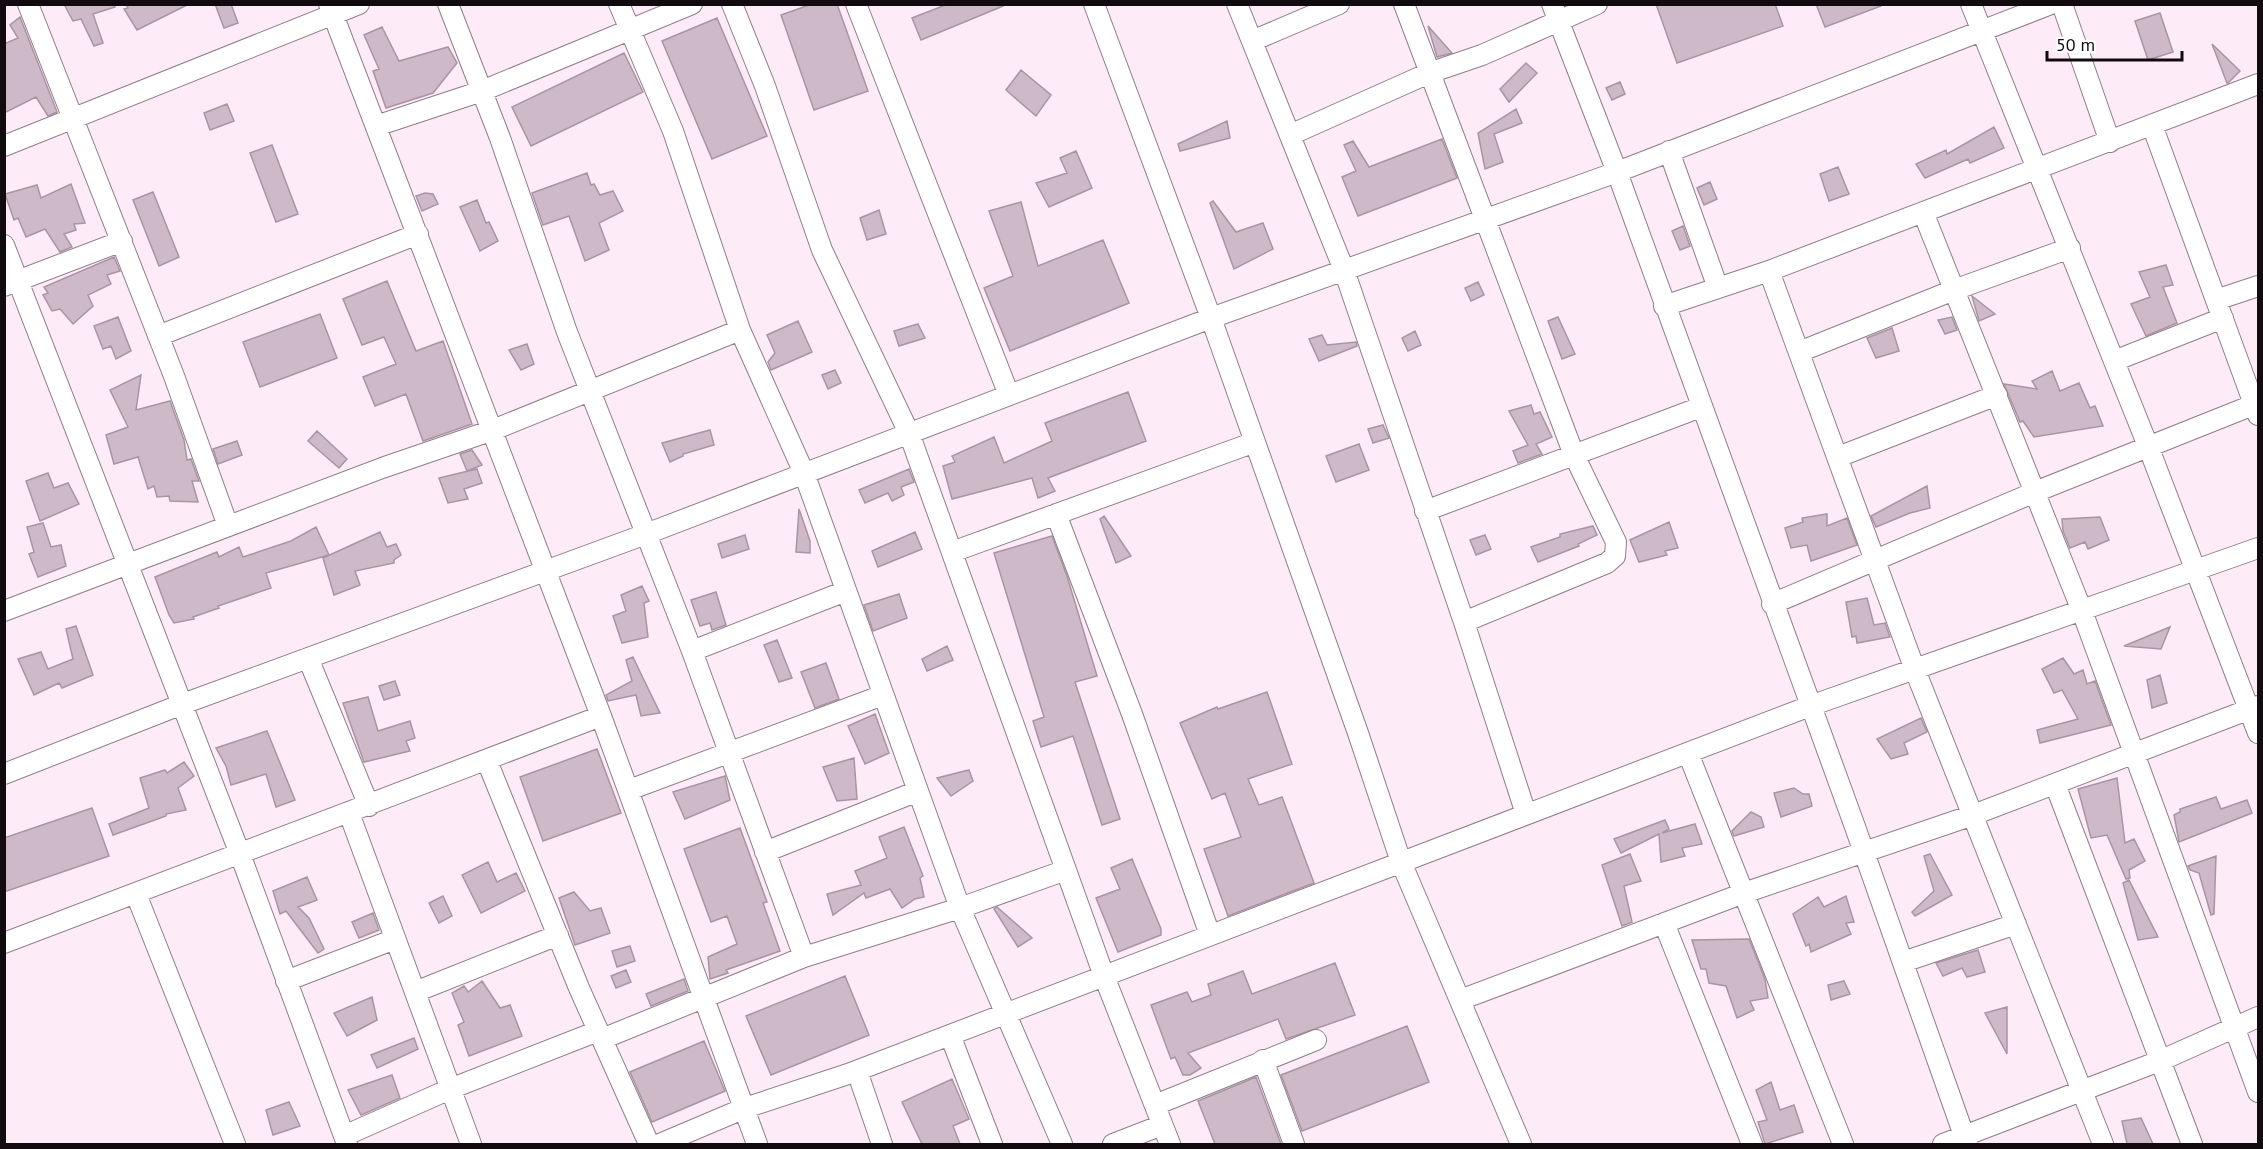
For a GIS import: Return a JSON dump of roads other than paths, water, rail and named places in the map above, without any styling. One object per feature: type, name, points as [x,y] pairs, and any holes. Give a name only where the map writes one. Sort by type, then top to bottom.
[{"type":"street","points":[[28,4],[122,241],[228,526]]},
{"type":"street","points":[[4,146],[331,9],[359,4]]},
{"type":"street","points":[[448,4],[482,91],[590,391],[692,651],[804,957]]},
{"type":"street","points":[[620,4],[673,131],[740,330],[804,473],[960,908],[1062,1144]]},
{"type":"street","points":[[376,126],[482,91],[631,32],[692,4]]},
{"type":"street","points":[[732,4],[765,86],[822,250],[909,433],[1104,976],[1170,1144]]},
{"type":"street","points":[[856,4],[1010,395]]},
{"type":"street","points":[[1094,4],[1211,318],[1401,862],[1521,1144]]},
{"type":"street","points":[[1237,4],[1344,270],[1464,622],[1526,814]]},
{"type":"street","points":[[1252,41],[1339,4]]},
{"type":"street","points":[[1404,4],[1574,455],[1616,542],[1614,556],[1607,563],[1464,622]]},
{"type":"street","points":[[1290,135],[1429,73],[1490,52],[1555,13],[1597,4]]},
{"type":"street","points":[[1971,4],[2070,248],[2196,571],[2254,708],[2259,733]]},
{"type":"street","points":[[4,774],[180,705],[646,534],[1211,318],[1617,172],[2051,4]]},
{"type":"street","points":[[2062,4],[2110,142]]},
{"type":"street","points":[[331,9],[602,716],[746,1108],[757,1144]]},
{"type":"street","points":[[1555,13],[1617,172],[1772,604],[1864,852],[1965,1140]]},
{"type":"street","points":[[1664,306],[1769,271],[2259,84]]},
{"type":"street","points":[[1772,604],[2148,446],[2257,407],[2152,125]]},
{"type":"street","points":[[1670,151],[1718,288]]},
{"type":"street","points":[[1923,212],[2082,611],[2259,1092]]},
{"type":"street","points":[[158,336],[418,234]]},
{"type":"street","points":[[11,283],[122,241]]},
{"type":"street","points":[[4,245],[11,283],[127,565],[240,854],[345,1140],[450,1089],[705,998],[804,957],[960,908],[1066,870]]},
{"type":"street","points":[[1799,352],[1954,290],[2070,248]]},
{"type":"street","points":[[1769,271],[1915,670],[2103,1144]]},
{"type":"street","points":[[2114,361],[2219,309],[2259,286]]},
{"type":"street","points":[[4,611],[228,526],[493,430],[740,330]]},
{"type":"street","points":[[1838,457],[1996,395]]},
{"type":"street","points":[[1425,512],[1701,407]]},
{"type":"street","points":[[952,552],[1255,442]]},
{"type":"street","points":[[1056,514],[1132,714],[1210,935]]},
{"type":"street","points":[[660,1144],[746,1108],[857,1071],[1810,706],[2259,548]]},
{"type":"street","points":[[692,651],[846,591]]},
{"type":"street","points":[[308,658],[369,806]]},
{"type":"street","points":[[629,790],[883,695]]},
{"type":"street","points":[[1460,1000],[1744,893],[1972,815],[2254,708]]},
{"type":"street","points":[[4,943],[602,716]]},
{"type":"street","points":[[1688,753],[1843,1144]]},
{"type":"street","points":[[487,761],[558,936],[649,1144]]},
{"type":"street","points":[[2055,784],[2162,1060],[2192,1144]]},
{"type":"street","points":[[765,852],[918,791]]},
{"type":"street","points":[[349,813],[471,1144]]},
{"type":"street","points":[[136,894],[235,1144]]},
{"type":"street","points":[[1664,923],[1752,1144]]},
{"type":"street","points":[[1903,962],[2016,924]]},
{"type":"street","points":[[415,992],[558,936]]},
{"type":"street","points":[[286,981],[395,939]]},
{"type":"street","points":[[1943,1144],[1965,1140],[2081,1090],[2162,1060],[2259,1017]]},
{"type":"street","points":[[950,1035],[992,1144]]},
{"type":"street","points":[[1155,1105],[1316,1040]]},
{"type":"street","points":[[1263,1060],[1294,1144]]},
{"type":"street","points":[[857,1071],[882,1144]]},
{"type":"street","points":[[1113,1144],[1162,1125]]}]
